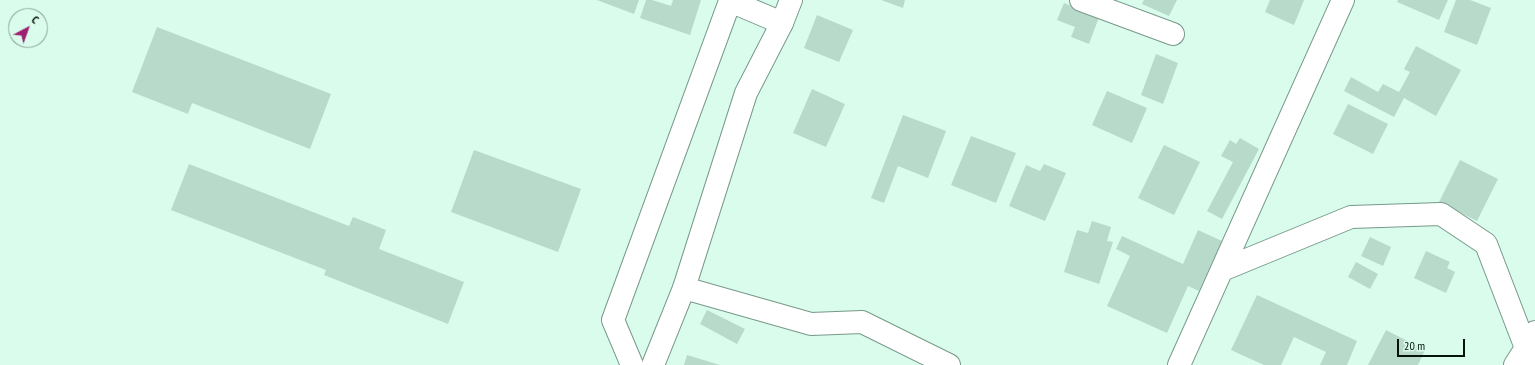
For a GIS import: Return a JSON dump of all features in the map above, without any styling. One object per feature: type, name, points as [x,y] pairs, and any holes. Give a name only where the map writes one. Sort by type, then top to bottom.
[{"type":"street","points":[[653,365],[684,288],[746,93],[782,23],[791,0]]},
{"type":"street","points":[[1081,0],[1173,34]]},
{"type":"street","points":[[1179,365],[1343,0]]},
{"type":"street","points":[[632,365],[613,320],[730,1],[782,23]]},
{"type":"street","points":[[1222,270],[1350,217],[1441,214],[1486,244],[1528,351]]},
{"type":"street","points":[[684,288],[811,324],[862,322],[950,365]]},
{"type":"building","points":[[597,0],[639,0],[634,14]]},
{"type":"building","points":[[646,0],[652,0],[671,6],[673,0],[701,0],[690,35],[640,18]]},
{"type":"building","points":[[881,0],[905,0],[903,8]]},
{"type":"building","points":[[1144,0],[1177,0],[1169,16],[1142,4]]},
{"type":"building","points":[[1270,0],[1304,0],[1294,25],[1265,12]]},
{"type":"building","points":[[1398,0],[1448,0],[1439,20],[1397,2]]},
{"type":"building","points":[[1456,0],[1470,0],[1491,8],[1477,45],[1444,32]]},
{"type":"building","points":[[1064,3],[1099,17],[1089,44],[1071,37],[1075,27],[1057,20]]},
{"type":"building","points":[[817,15],[853,30],[839,62],[804,48]]},
{"type":"building","points":[[157,27],[331,94],[310,149],[192,103],[188,114],[132,92]]},
{"type":"building","points":[[1416,46],[1461,70],[1436,116],[1404,98],[1394,117],[1344,91],[1351,77],[1378,92],[1383,84],[1399,92],[1410,72],[1404,69]]},
{"type":"building","points":[[1156,54],[1178,63],[1163,104],[1141,95]]},
{"type":"building","points":[[812,89],[845,104],[826,147],[793,133]]},
{"type":"building","points":[[1107,91],[1147,108],[1132,143],[1092,125]]},
{"type":"building","points":[[1348,104],[1388,124],[1373,154],[1333,134]]},
{"type":"building","points":[[903,115],[946,131],[928,178],[898,166],[884,203],[871,198]]},
{"type":"building","points":[[971,136],[1016,153],[996,203],[951,185]]},
{"type":"building","points":[[1240,138],[1259,149],[1222,219],[1207,211],[1233,162],[1221,156],[1230,140],[1236,144]]},
{"type":"building","points":[[1164,145],[1200,162],[1174,215],[1138,198]]},
{"type":"building","points":[[474,150],[581,189],[558,252],[451,212]]},
{"type":"building","points":[[1460,160],[1498,179],[1477,221],[1439,202]]},
{"type":"building","points":[[189,164],[349,226],[353,217],[386,230],[379,249],[464,282],[448,324],[324,275],[326,270],[171,210]]},
{"type":"building","points":[[1044,164],[1066,173],[1045,221],[1009,206],[1026,165],[1040,171]]},
{"type":"building","points":[[1092,221],[1111,227],[1107,241],[1113,242],[1099,284],[1064,272],[1077,230],[1088,233]]},
{"type":"building","points":[[1198,230],[1222,241],[1199,291],[1188,286],[1167,333],[1107,306],[1130,256],[1116,249],[1122,236],[1183,264]]},
{"type":"building","points":[[1370,237],[1391,247],[1383,266],[1361,256]]},
{"type":"building","points":[[1426,251],[1450,262],[1447,268],[1455,272],[1446,293],[1414,278]]},
{"type":"building","points":[[1356,262],[1378,274],[1370,289],[1348,277]]},
{"type":"building","points":[[1257,295],[1357,341],[1347,365],[1320,365],[1326,352],[1294,337],[1281,365],[1264,365],[1231,350]]},
{"type":"building","points":[[707,310],[745,329],[737,344],[700,324]]},
{"type":"building","points":[[1386,330],[1425,350],[1418,365],[1368,365]]},
{"type":"building","points":[[687,355],[720,365],[684,365]]}]
